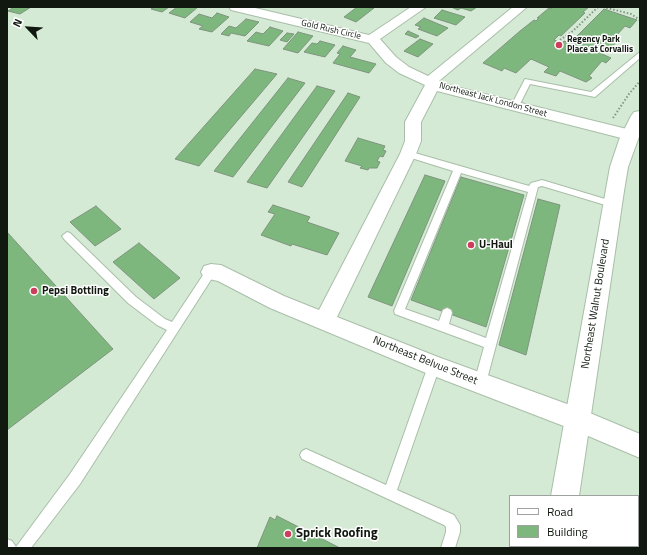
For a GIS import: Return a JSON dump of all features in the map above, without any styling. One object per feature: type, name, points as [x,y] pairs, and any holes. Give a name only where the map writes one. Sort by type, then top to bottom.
[{"type":"main road","name":"Northeast Walnut Boulevard","points":[[565,495],[619,167],[635,126]]},
{"type":"street","name":"Gold Rush Circle","points":[[235,7],[371,39],[420,7]]},
{"type":"street","points":[[273,16],[279,15],[288,7]]},
{"type":"street","points":[[324,321],[408,154],[413,141],[413,122],[431,83],[521,7]]},
{"type":"street","name":"Northeast Jack London Street","points":[[371,39],[374,40],[392,60],[404,70],[431,83],[515,106],[635,126]]},
{"type":"street","name":"Northeast Belvue Street","points":[[211,272],[221,273],[277,302],[434,366],[578,420],[640,446]]},
{"type":"lane","points":[[515,106],[528,81],[592,96],[640,54]]},
{"type":"lane","points":[[408,154],[458,169],[493,182],[533,190]]},
{"type":"lane","points":[[458,169],[399,311],[490,344]]},
{"type":"lane","points":[[480,383],[534,185],[542,183],[612,204]]},
{"type":"lane","points":[[67,236],[132,300],[161,322],[175,328]]},
{"type":"lane","points":[[22,548],[75,479],[211,272]]},
{"type":"lane","points":[[442,327],[448,313]]},
{"type":"lane","points":[[389,493],[434,366]]},
{"type":"lane","points":[[306,455],[449,520],[453,525],[453,532],[448,548]]},
{"type":"path","points":[[560,40],[573,31],[598,7]]},
{"type":"path","points":[[602,7],[624,12],[640,20]]},
{"type":"building","points":[[14,7],[31,7],[20,14],[8,11]]},
{"type":"building","points":[[154,7],[169,7],[162,12],[151,9]]},
{"type":"building","points":[[177,7],[198,7],[185,18],[169,13]]},
{"type":"building","points":[[357,7],[374,8],[356,22],[344,17]]},
{"type":"building","points":[[451,7],[477,7],[471,11],[461,8],[458,10]]},
{"type":"building","name":"Regency Park Place at Corvallis","points":[[553,7],[589,7],[583,12],[585,13],[561,36],[559,35],[554,40],[562,43],[564,41],[570,43],[604,9],[637,20],[630,28],[625,26],[616,36],[620,38],[610,49],[606,48],[600,53],[611,58],[606,63],[602,61],[589,76],[592,78],[586,82],[560,71],[556,76],[544,72],[549,67],[531,59],[516,73],[504,68],[502,71],[483,63],[520,31],[534,20],[536,21],[539,18],[537,18],[549,8],[551,9]]},
{"type":"building","points":[[442,10],[465,17],[456,25],[434,18]]},
{"type":"building","points":[[217,13],[229,17],[212,32],[199,29],[203,26],[190,22],[199,14],[212,18]]},
{"type":"building","points":[[424,18],[448,28],[437,36],[418,29],[421,27],[415,25]]},
{"type":"building","points":[[246,19],[259,22],[245,36],[231,33],[229,36],[221,34],[229,26],[236,28]]},
{"type":"building","points":[[270,27],[283,31],[269,46],[247,41],[256,32],[263,34]]},
{"type":"building","points":[[408,31],[419,36],[416,38],[405,34]]},
{"type":"building","points":[[298,32],[313,36],[298,53],[283,49]]},
{"type":"building","points":[[287,33],[294,34],[287,42],[280,40]]},
{"type":"building","points":[[420,39],[433,44],[418,57],[404,51]]},
{"type":"building","points":[[320,41],[335,45],[325,57],[304,52],[312,43],[317,44]]},
{"type":"building","points":[[343,46],[356,50],[350,57],[376,64],[369,73],[333,63],[340,54],[337,53]]},
{"type":"building","points":[[255,69],[277,74],[199,166],[175,159]]},
{"type":"building","points":[[288,78],[305,83],[233,177],[214,171]]},
{"type":"building","points":[[317,86],[335,91],[267,188],[247,182]]},
{"type":"building","points":[[348,93],[360,97],[302,187],[288,182]]},
{"type":"building","points":[[358,138],[385,146],[383,150],[386,151],[383,157],[380,156],[377,161],[380,162],[377,168],[369,168],[368,170],[360,168],[362,166],[345,161]]},
{"type":"building","points":[[425,175],[445,181],[392,306],[368,297]]},
{"type":"building","points":[[461,177],[524,195],[486,327],[411,300]]},
{"type":"building","points":[[538,199],[560,205],[526,355],[499,345]]},
{"type":"building","points":[[273,205],[310,217],[307,222],[339,233],[327,255],[292,244],[291,246],[261,235],[275,214],[268,212]]},
{"type":"building","points":[[96,206],[121,229],[95,246],[70,222]]},
{"type":"building","name":"Pepsi Bottling","points":[[7,232],[113,349],[7,430]]},
{"type":"building","points":[[139,243],[180,278],[154,299],[113,262]]},
{"type":"building","name":"Sprick Roofing","points":[[277,516],[340,548],[257,548],[270,517],[275,520]]},
{"type":"place","name":"Regency Park Place at Corvallis","points":[[559,45]]},
{"type":"place","name":"U-Haul","points":[[471,245]]},
{"type":"place","name":"Pepsi Bottling","points":[[34,291]]},
{"type":"place","name":"Sprick Roofing","points":[[288,534]]}]
